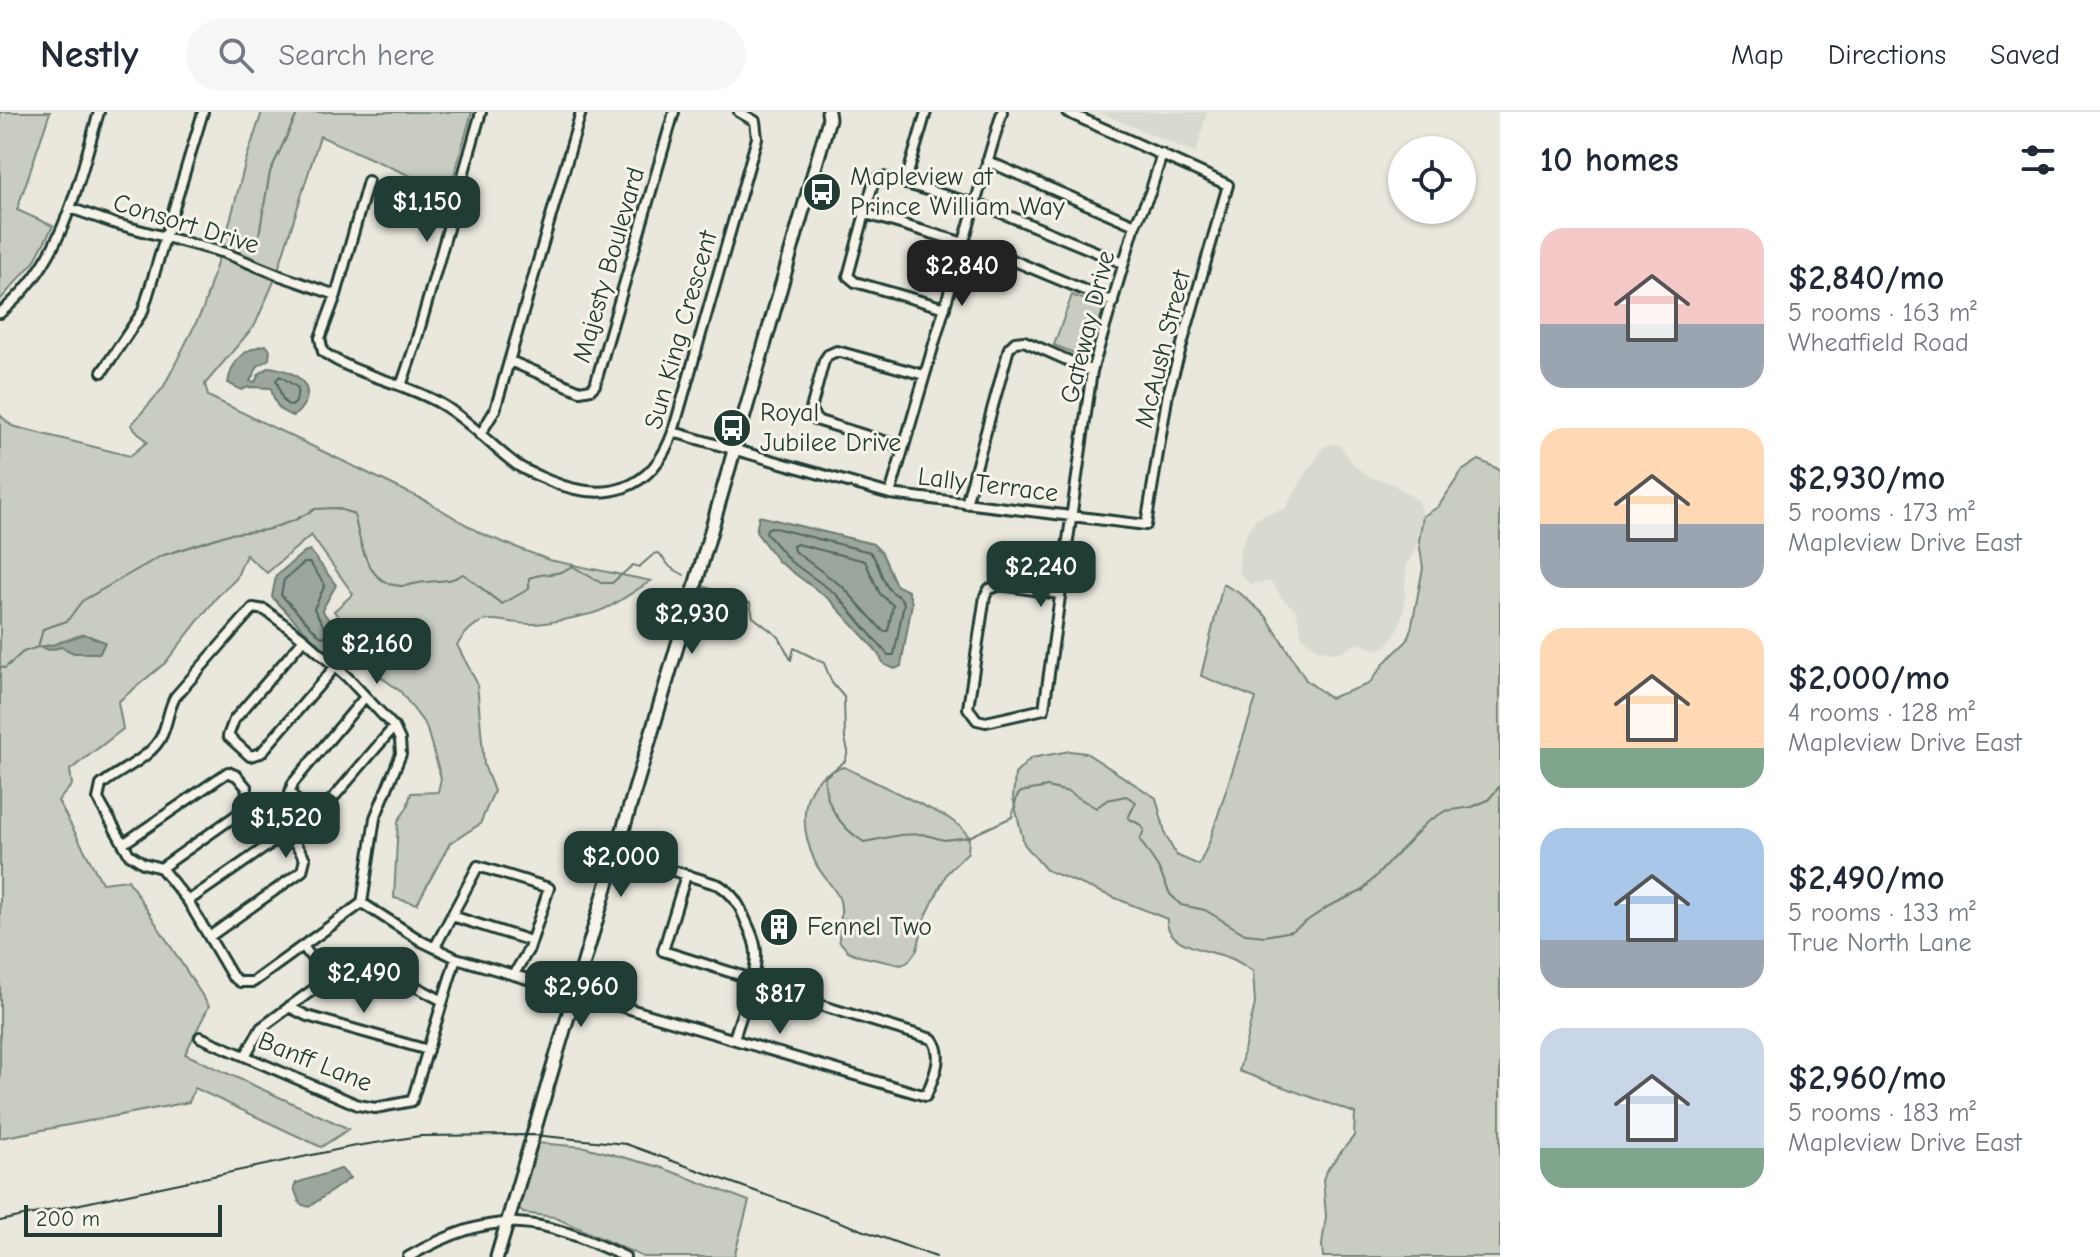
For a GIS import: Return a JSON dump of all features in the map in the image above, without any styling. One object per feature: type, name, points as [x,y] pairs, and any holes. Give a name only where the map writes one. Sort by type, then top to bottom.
[{"type":"main road","points":[[497,1257],[831,114]]},
{"type":"street","points":[[0,313],[38,274],[60,237],[99,112]]},
{"type":"street","points":[[102,372],[143,311],[203,112]]},
{"type":"street","points":[[401,386],[481,112]]},
{"type":"street","points":[[480,435],[495,410],[581,112]]},
{"type":"street","name":"Majesty Boulevard","points":[[510,361],[580,391],[595,385],[674,112]]},
{"type":"street","name":"Sun King Crescent","points":[[336,295],[320,338],[323,352],[444,406],[523,469],[569,489],[591,493],[625,488],[644,476],[662,456],[673,432],[759,131],[755,121],[739,112]]},
{"type":"street","points":[[905,184],[926,112]]},
{"type":"street","points":[[890,494],[1002,112]]},
{"type":"street","points":[[1067,112],[1162,154]]},
{"type":"street","name":"McAush Street","points":[[1146,525],[1168,393],[1228,185],[1162,154]]},
{"type":"street","name":"Gateway Drive","points":[[1059,594],[1001,585],[989,589],[985,596],[968,708],[977,720],[986,722],[1044,709],[1092,371],[1135,225],[1150,193],[1162,154]]},
{"type":"street","points":[[987,161],[1135,225]]},
{"type":"street","points":[[945,308],[849,278],[847,273],[874,180],[883,177],[1008,215],[1123,263]]},
{"type":"street","points":[[336,295],[368,181]]},
{"type":"street","name":"Consort Drive","points":[[70,208],[225,253],[336,295]]},
{"type":"street","points":[[863,213],[1000,254],[1113,302]]},
{"type":"street","points":[[966,504],[1009,348],[1015,342],[1024,341],[1092,371]]},
{"type":"street","points":[[903,447],[813,417],[811,409],[824,361],[837,351],[924,375]]},
{"type":"street","points":[[673,432],[734,450]]},
{"type":"street","name":"Lally Terrace","points":[[734,450],[890,494],[1146,525]]},
{"type":"street","points":[[253,608],[265,610],[304,639],[394,727],[401,754],[375,818],[362,903],[253,982],[240,982],[232,976],[188,901],[161,868],[143,863],[129,854],[98,799],[101,785],[148,752],[162,736],[169,708],[253,608]]},
{"type":"street","points":[[304,639],[234,720],[228,736],[250,756],[261,753],[335,667]]},
{"type":"street","points":[[365,697],[293,783],[290,792],[294,797],[308,810],[316,813],[322,811],[394,727]]},
{"type":"street","points":[[123,844],[228,772],[237,776],[247,788],[245,809],[161,868]]},
{"type":"street","points":[[188,901],[276,840],[285,838],[296,845],[305,859],[302,871],[209,937]]},
{"type":"street","points":[[616,853],[730,892],[740,907],[754,947],[751,980],[734,1039]]},
{"type":"street","points":[[435,947],[478,866],[549,888],[531,941],[514,974]]},
{"type":"street","points":[[362,903],[456,958],[926,1096],[939,1056],[938,1047],[932,1039],[780,993],[768,984],[663,951],[686,875]]},
{"type":"street","points":[[452,916],[531,941]]},
{"type":"street","points":[[303,946],[327,979]]},
{"type":"street","name":"Banff Lane","points":[[200,1037],[358,1105],[375,1108],[412,1101],[456,958]]},
{"type":"street","points":[[245,1056],[257,1032],[352,959],[360,959],[443,1001]]},
{"type":"street","points":[[289,1007],[307,1016],[428,1050]]},
{"type":"street","points":[[408,1257],[452,1234],[518,1222],[561,1229],[625,1257]]},
{"type":"shaded area","points":[[0,112],[50,112],[17,210],[53,226],[34,262],[0,300]]},
{"type":"shaded area","points":[[262,112],[472,112],[449,193],[320,136],[278,270],[223,248]]},
{"type":"shaded area","points":[[1098,112],[1207,112],[1196,153]]},
{"type":"shaded area","points":[[219,256],[275,279],[255,325],[205,384],[208,396],[428,502],[482,534],[549,560],[651,581],[614,604],[590,614],[534,624],[483,621],[466,633],[457,645],[477,683],[484,765],[494,791],[480,824],[450,843],[417,904],[394,898],[398,821],[407,808],[411,793],[438,792],[441,778],[426,726],[400,691],[378,675],[334,611],[353,594],[311,535],[267,573],[246,555],[236,579],[217,597],[165,663],[118,702],[123,729],[70,770],[72,785],[58,801],[102,883],[128,880],[209,1006],[185,1054],[349,1129],[321,1147],[195,1088],[189,1102],[0,1138],[0,415],[12,426],[130,456],[147,442],[131,425],[163,388],[203,309]]},
{"type":"shaded area","points":[[1072,295],[1104,307],[1086,358],[1054,345]]},
{"type":"shaded area","points":[[1340,445],[1354,465],[1371,478],[1389,482],[1419,501],[1423,516],[1419,541],[1406,568],[1404,610],[1398,630],[1387,645],[1376,650],[1358,643],[1333,653],[1317,649],[1302,637],[1296,610],[1283,600],[1274,585],[1269,582],[1250,584],[1239,572],[1239,555],[1248,530],[1256,519],[1285,509],[1324,447]]},
{"type":"shaded area","points":[[1479,460],[1500,470],[1500,1257],[1323,1257],[1326,1216],[1323,1179],[1354,1136],[1355,1113],[1239,1071],[1255,1004],[1253,971],[1230,958],[1181,942],[1168,928],[1167,919],[1046,870],[1024,844],[1013,798],[1015,774],[1031,758],[1070,751],[1086,753],[1156,798],[1166,836],[1176,855],[1199,865],[1256,698],[1201,676],[1223,584],[1241,594],[1266,616],[1306,680],[1330,698],[1369,684],[1386,661],[1407,641],[1423,568],[1419,541],[1423,516],[1438,507],[1462,471]]},
{"type":"shaded area","points":[[844,767],[947,817],[969,837],[968,852],[947,873],[925,918],[917,950],[908,962],[901,965],[859,956],[848,951],[839,941],[840,903],[810,848],[805,819],[810,792],[817,781],[829,772]]},
{"type":"shaded area","points":[[537,1143],[585,1147],[660,1167],[749,1201],[734,1257],[643,1257],[554,1217],[523,1213],[518,1207]]},
{"type":"water","points":[[266,345],[270,350],[269,359],[258,366],[250,381],[255,382],[259,374],[269,367],[297,377],[306,390],[306,398],[294,416],[278,406],[271,388],[249,387],[241,390],[228,383],[232,368],[240,357],[251,349]]},
{"type":"water","points":[[759,516],[873,544],[882,553],[896,585],[908,591],[912,603],[901,666],[895,669],[885,665],[874,648],[830,600],[778,561],[756,532]]},
{"type":"water","points":[[310,550],[336,585],[322,610],[351,652],[340,661],[324,651],[272,597],[276,576]]},
{"type":"water","points":[[84,634],[105,642],[100,653],[74,653],[61,647],[50,650],[38,647],[52,645]]},
{"type":"water","points":[[341,1169],[350,1178],[309,1207],[300,1204],[294,1188],[296,1183]]},
{"type":"waterway","points":[[257,246],[270,172],[298,112]]},
{"type":"waterway","points":[[0,667],[5,668],[23,652],[38,647],[43,629],[67,621],[82,601],[161,556],[229,534],[266,530],[315,509],[336,508],[354,514],[372,570],[390,584],[405,586],[450,580],[463,574],[502,604],[529,589],[529,578],[561,572],[572,566],[601,583],[612,583],[633,565],[639,567],[659,553],[670,567],[684,575]]},
{"type":"waterway","points":[[702,586],[750,603],[753,617],[779,637],[791,660],[794,648],[824,663],[832,683],[844,697],[848,751],[845,761],[825,777],[827,796],[841,823],[864,842],[900,835],[922,834],[944,840],[969,837],[1012,817],[1017,796],[1021,792],[1047,787],[1069,792],[1096,808],[1107,800],[1126,796],[1136,802],[1128,818],[1144,830],[1140,840],[1158,867],[1170,894],[1181,905],[1205,910],[1245,934],[1265,936],[1292,931],[1329,906],[1362,891],[1426,823],[1445,811],[1472,807],[1488,800],[1500,786]]},
{"type":"railway","points":[[0,1221],[350,1147],[420,1136],[533,1135],[626,1144],[936,1257]]},
{"type":"place","name":"Mapleview at Prince William Way","points":[[822,192]]},
{"type":"place","name":"Royal Jubilee Drive","points":[[732,428]]},
{"type":"place","name":"Fennel Two","points":[[779,927]]}]
